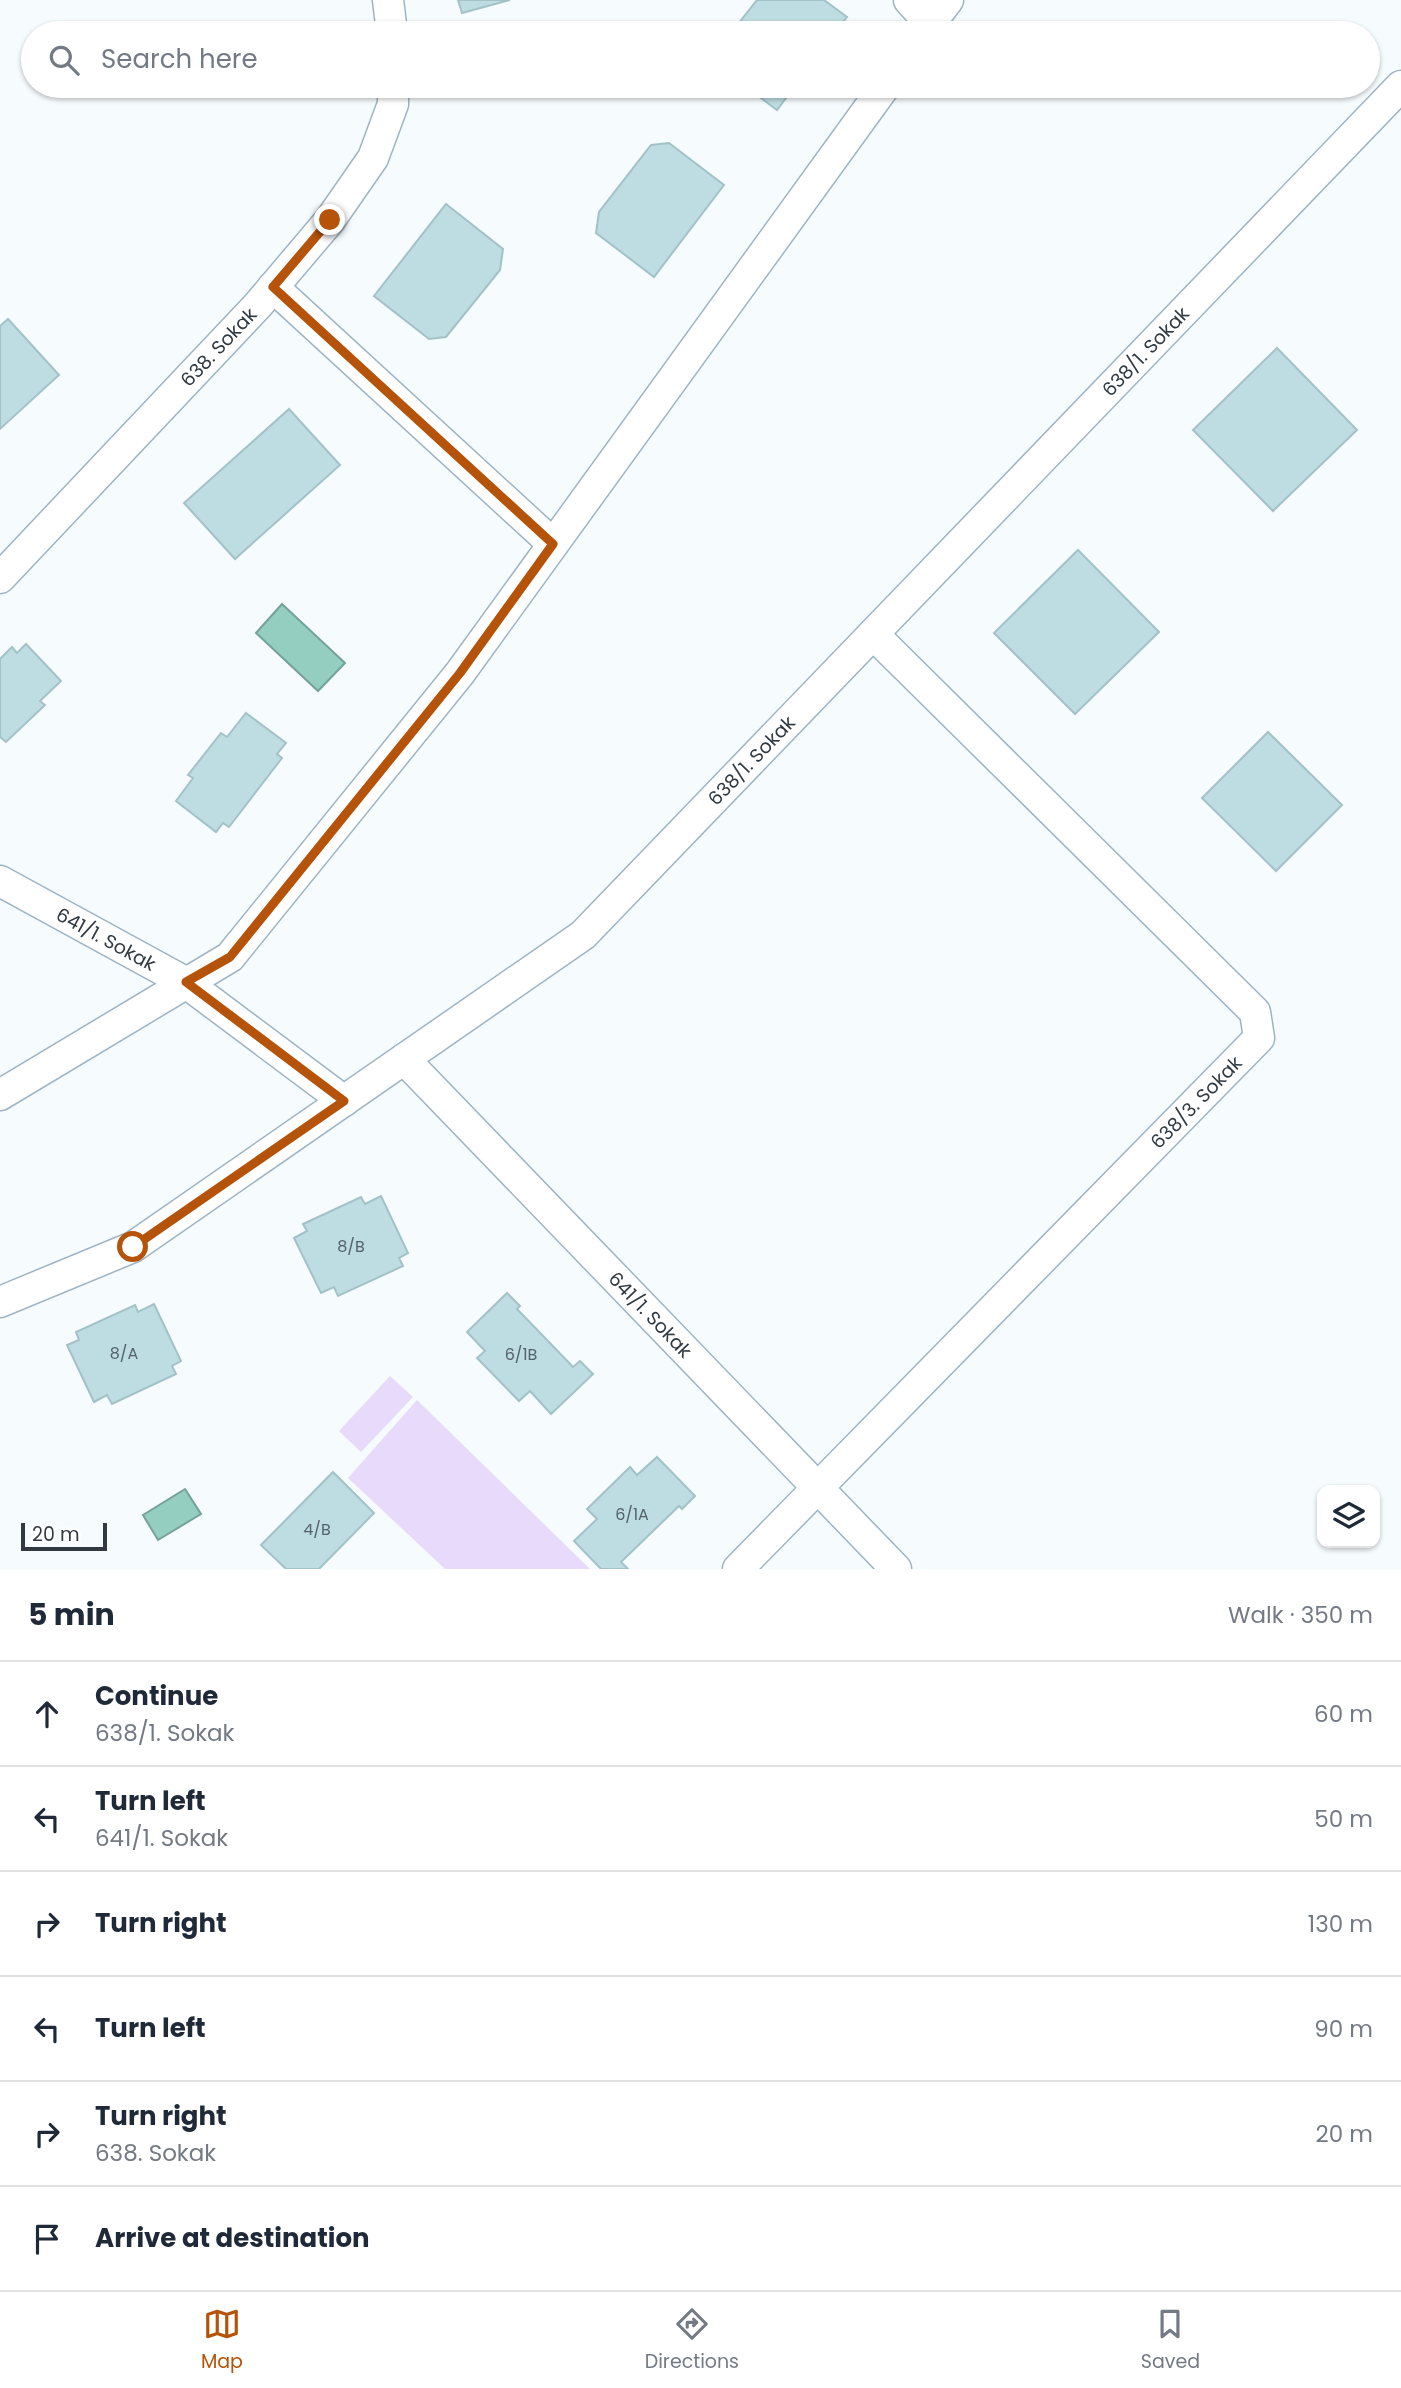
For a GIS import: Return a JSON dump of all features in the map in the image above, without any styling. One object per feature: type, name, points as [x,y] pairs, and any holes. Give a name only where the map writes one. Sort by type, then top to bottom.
[{"type":"street","points":[[388,0],[391,21]]},
{"type":"street","points":[[909,0],[934,19]]},
{"type":"street","name":"638/1. Sokak","points":[[0,1302],[133,1247],[583,935],[1401,86]]},
{"type":"street","name":"638. Sokak","points":[[0,578],[273,287],[330,220],[373,158],[393,98]]},
{"type":"street","points":[[0,1095],[230,957],[460,673],[877,98]]},
{"type":"street","points":[[273,287],[553,544]]},
{"type":"street","name":"638/3. Sokak","points":[[738,1569],[1259,1038],[1255,1012],[873,634]]},
{"type":"street","name":"641/1. Sokak","points":[[0,881],[186,982],[344,1101]]},
{"type":"street","name":"641/1. Sokak","points":[[404,1059],[897,1569]]},
{"type":"shaded area","points":[[282,604],[345,663],[318,691],[256,633]]},
{"type":"shaded area","points":[[390,1376],[413,1397],[361,1452],[339,1431]]},
{"type":"shaded area","points":[[417,1400],[590,1569],[445,1569],[348,1478]]},
{"type":"shaded area","points":[[185,1489],[201,1514],[158,1540],[143,1515]]},
{"type":"building","points":[[458,0],[510,0],[462,13]]},
{"type":"building","points":[[757,0],[824,0],[847,17],[844,21],[740,21]]},
{"type":"building","points":[[761,98],[786,98],[777,110]]},
{"type":"building","points":[[669,143],[724,185],[654,277],[596,233],[599,212],[651,145]]},
{"type":"building","points":[[446,204],[503,249],[500,270],[446,337],[429,339],[374,296]]},
{"type":"building","points":[[8,319],[59,375],[0,429],[0,326]]},
{"type":"building","points":[[1277,348],[1357,430],[1273,511],[1193,430]]},
{"type":"building","points":[[289,409],[340,465],[235,559],[184,503]]},
{"type":"building","points":[[1078,550],[1159,632],[1075,714],[994,633]]},
{"type":"building","points":[[26,644],[61,681],[40,701],[45,705],[6,742],[0,737],[0,659],[12,647],[17,653]]},
{"type":"building","points":[[246,713],[286,743],[277,754],[282,758],[229,827],[223,823],[216,832],[176,801],[193,778],[188,775],[221,733],[227,737]]},
{"type":"building","points":[[1268,732],[1342,805],[1276,871],[1202,798]]},
{"type":"building","points":[[381,1196],[408,1253],[399,1258],[403,1266],[338,1296],[334,1287],[321,1293],[294,1238],[307,1231],[303,1224],[361,1197],[365,1204]]},
{"type":"building","points":[[507,1293],[520,1306],[517,1309],[573,1367],[580,1361],[593,1374],[551,1414],[530,1391],[519,1401],[477,1358],[485,1351],[467,1332]]},
{"type":"building","points":[[154,1304],[181,1361],[172,1366],[176,1374],[112,1404],[107,1395],[94,1402],[67,1345],[79,1340],[76,1332],[135,1305],[138,1312]]},
{"type":"building","points":[[657,1457],[695,1496],[682,1509],[679,1506],[621,1562],[628,1569],[601,1569],[574,1541],[597,1519],[587,1509],[630,1467],[637,1475]]},
{"type":"building","points":[[333,1472],[374,1513],[319,1569],[286,1569],[261,1545]]},
{"type":"route","points":[[133,1247],[344,1101],[186,982],[230,957],[460,673],[553,544],[273,287],[330,220]]}]
